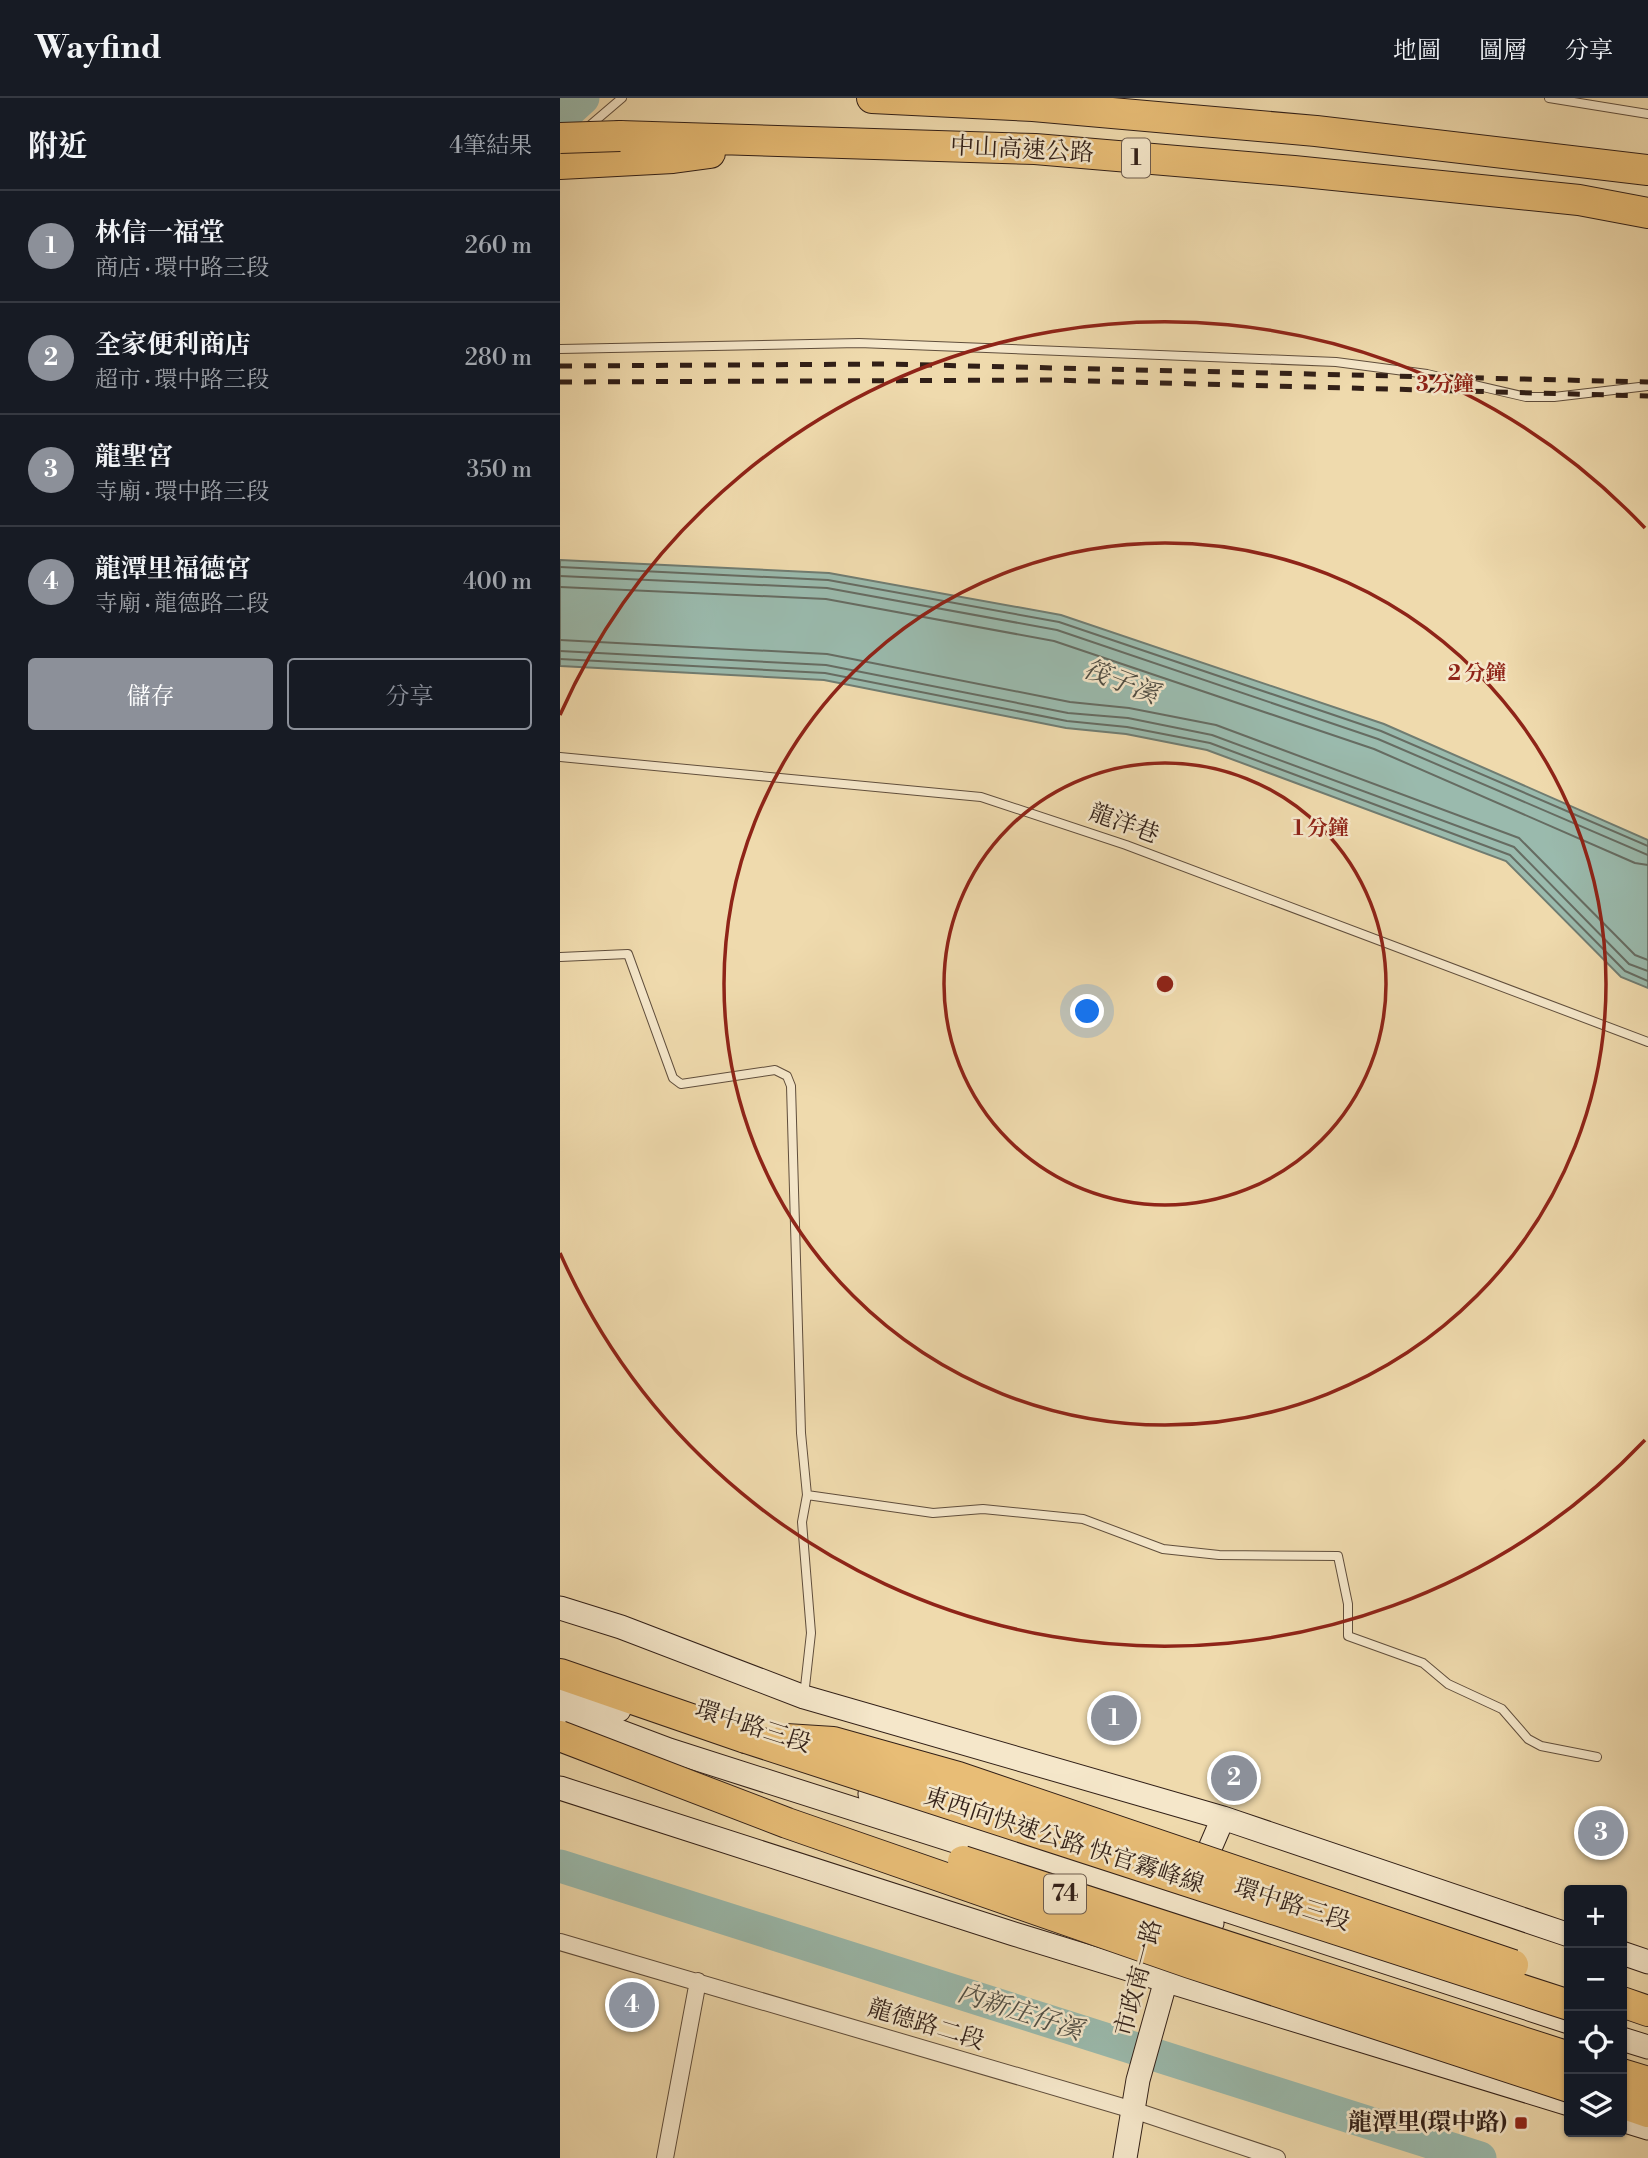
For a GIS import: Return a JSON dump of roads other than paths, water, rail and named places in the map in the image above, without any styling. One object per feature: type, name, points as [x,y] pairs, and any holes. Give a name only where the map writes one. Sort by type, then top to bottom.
[{"type":"highway","name":"中山高速公路","points":[[872,98],[1033,106],[1316,131],[1648,170]]},
{"type":"highway","name":"中山高速公路","points":[[560,138],[621,136],[1035,149],[1281,170],[1579,201],[1648,213]]},
{"type":"highway","points":[[560,164],[673,158],[789,140]]},
{"type":"highway","name":"東西向快速公路 快官霧峰線","points":[[560,1674],[746,1738],[1564,2003]]},
{"type":"highway","points":[[560,1734],[811,1831],[1190,1963],[1564,2085]]},
{"type":"highway","name":"東西向快速公路 快官霧峰線","points":[[560,1734],[1564,2055]]},
{"type":"highway","points":[[746,1738],[833,1742],[958,1777],[1564,1982]]},
{"type":"highway","points":[[1627,2004],[1648,2011]]},
{"type":"highway","points":[[1627,2024],[1648,2030]]},
{"type":"highway","points":[[1627,2076],[1648,2082]]},
{"type":"highway","points":[[1627,2106],[1648,2112]]},
{"type":"street","name":"環中路三段","points":[[560,1608],[634,1632],[804,1697],[1223,1818],[1564,1933]]},
{"type":"street","name":"環中路三段","points":[[560,1690],[1564,2036]]},
{"type":"street","name":"環中路三段","points":[[560,1709],[669,1750],[1564,2020]]},
{"type":"street","points":[[560,1788],[1166,1981],[1564,2102]]},
{"type":"street","name":"市政南一路","points":[[1125,2158],[1138,2080],[1186,1907],[1223,1818]]},
{"type":"street","name":"龍德路二段","points":[[560,1942],[1133,2110],[1277,2158]]},
{"type":"street","points":[[1627,1955],[1648,1962]]},
{"type":"street","points":[[665,2158],[698,1981]]},
{"type":"street","points":[[1627,2041],[1648,2047]]},
{"type":"street","points":[[1627,2057],[1648,2063]]},
{"type":"street","points":[[1627,2122],[1648,2128]]},
{"type":"lane","points":[[560,152],[622,98]]},
{"type":"lane","points":[[1549,98],[1648,114]]},
{"type":"lane","points":[[560,349],[859,343],[1336,362],[1427,374],[1526,397],[1555,397],[1648,386]]},
{"type":"lane","name":"龍洋巷","points":[[560,757],[981,797],[1126,845],[1648,1042]]},
{"type":"lane","points":[[560,957],[628,954],[673,1079],[681,1084],[775,1070],[787,1076],[793,1098],[801,1433],[807,1495],[802,1522],[811,1633],[804,1697]]},
{"type":"lane","points":[[807,1495],[933,1513],[983,1509],[1083,1519],[1116,1529],[1163,1549],[1219,1555],[1338,1556],[1346,1593],[1348,1636],[1423,1662],[1448,1684],[1502,1709],[1528,1740],[1541,1746],[1597,1757]]},
{"type":"water","name":"筏子溪","points":[[560,560],[829,573],[1061,615],[1384,724],[1648,840],[1648,988],[1621,977],[1506,861],[1207,750],[1126,734],[1066,728],[824,680],[560,666]]},
{"type":"waterway","points":[[560,119],[583,98]]},
{"type":"waterway","name":"內新庄仔溪","points":[[560,1866],[1480,2158]]},
{"type":"railway","points":[[560,366],[887,364],[1648,382]]},
{"type":"railway","points":[[560,382],[1051,380],[1648,396]]},
{"type":"place","name":"林信一福堂","points":[[1114,1718]]},
{"type":"place","name":"全家便利商店","points":[[1234,1778]]},
{"type":"place","name":"龍聖宮","points":[[1601,1833]]},
{"type":"place","name":"龍潭里福德宮","points":[[632,2005]]},
{"type":"place","name":"龍潭里(環中路)","points":[[1521,2123]]}]
